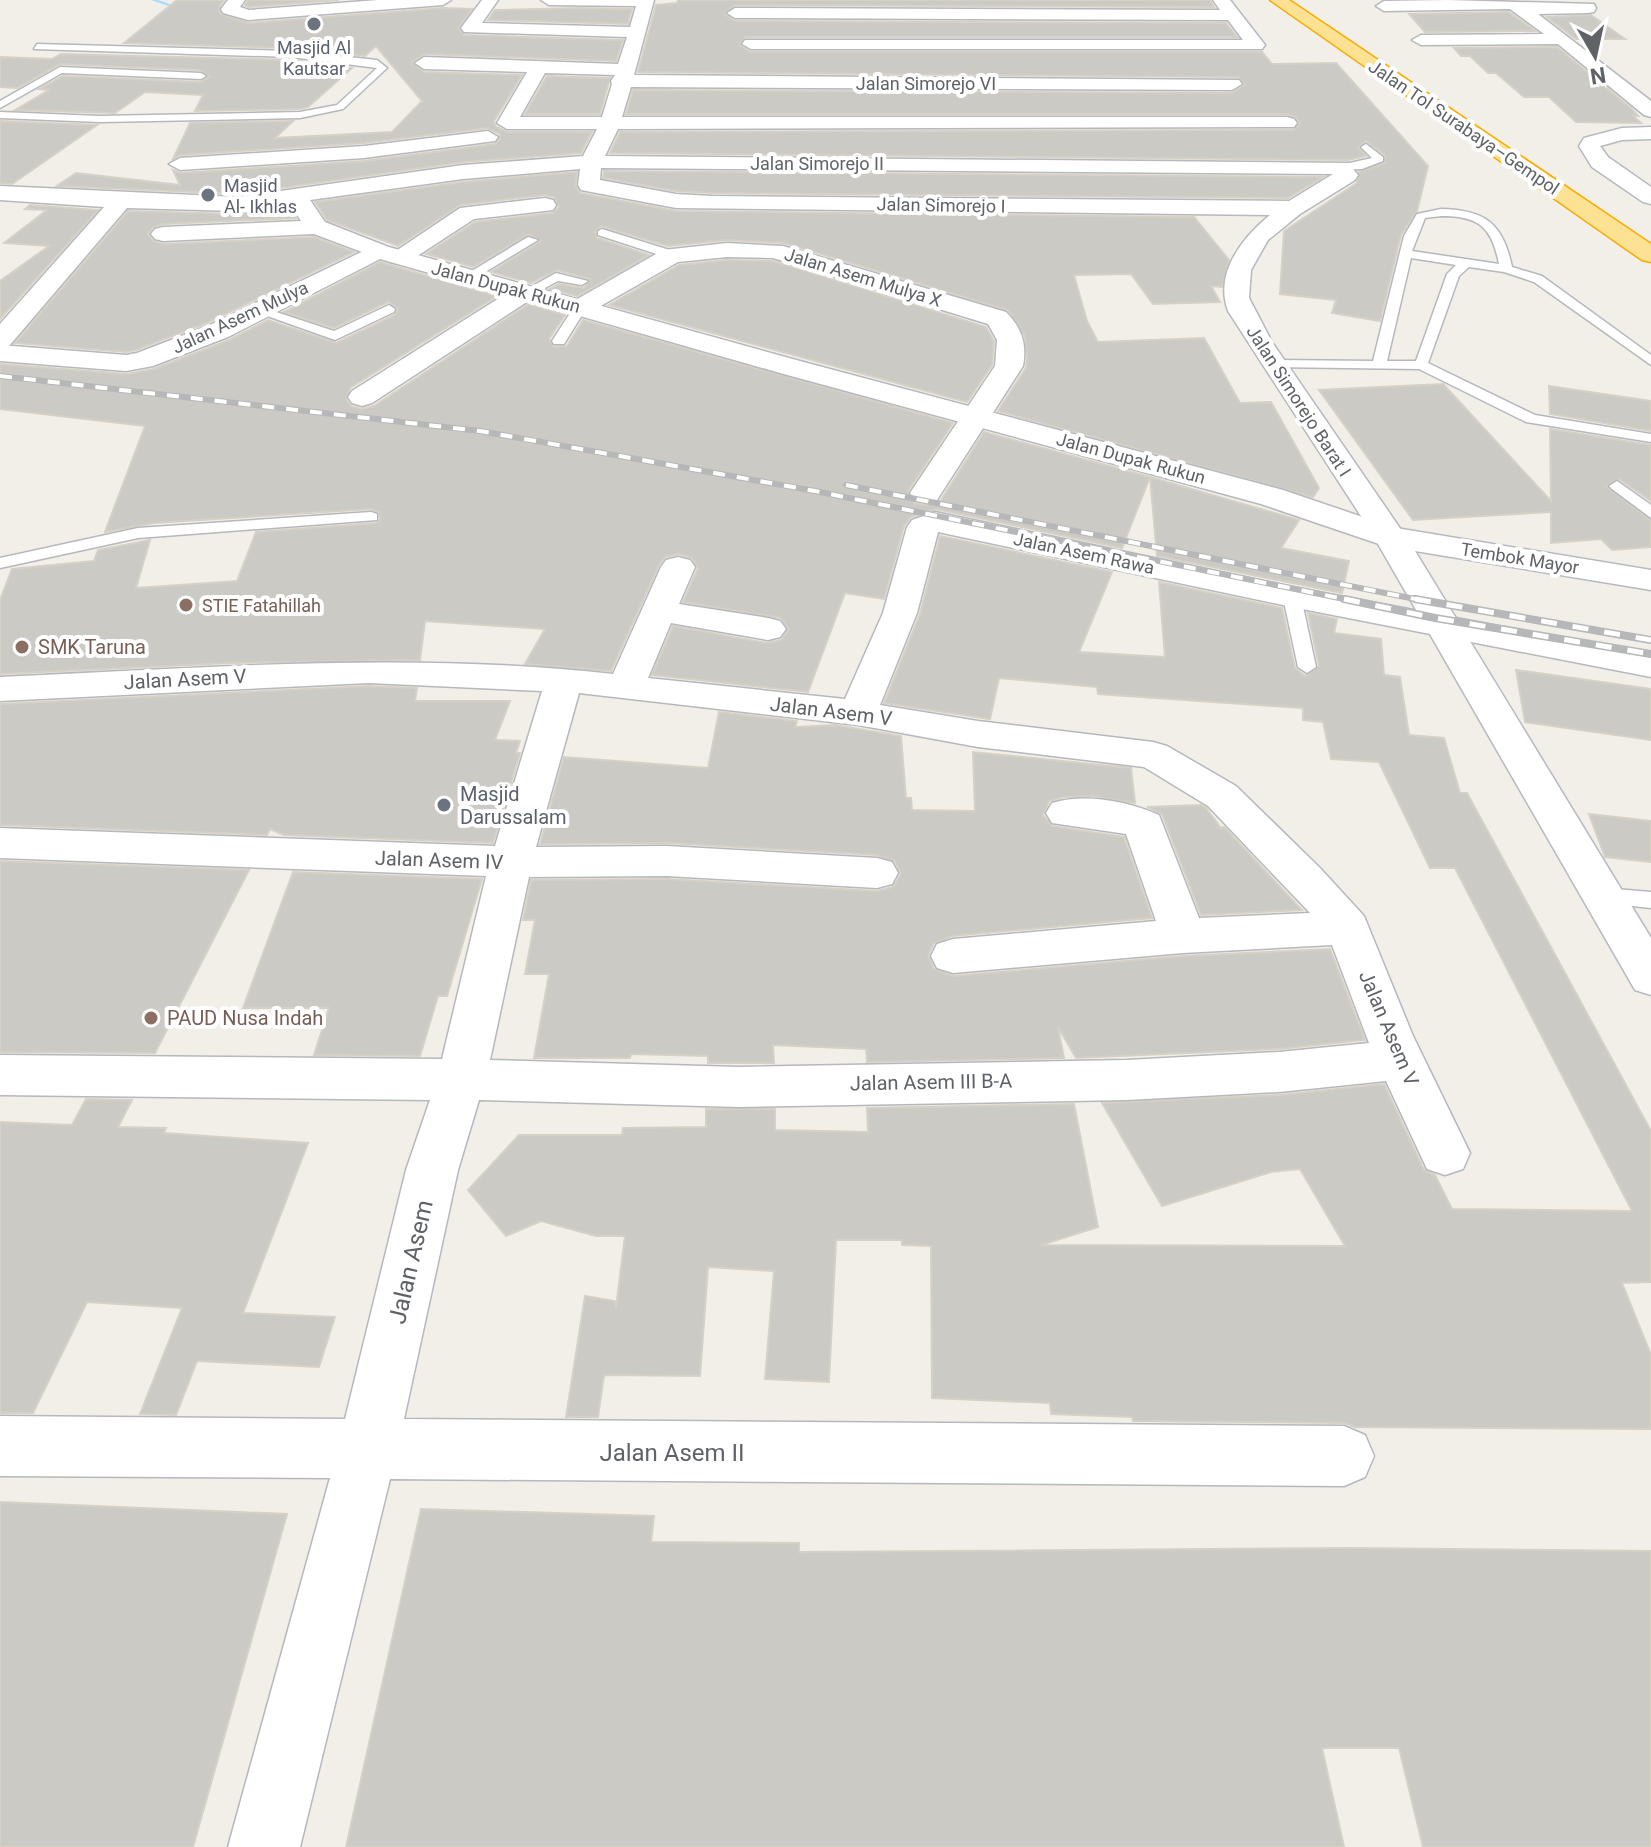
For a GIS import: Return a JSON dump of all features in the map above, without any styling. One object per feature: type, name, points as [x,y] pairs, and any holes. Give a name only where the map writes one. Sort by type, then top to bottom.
[{"type":"highway","name":"Jalan Tol Surabaya–Gempol","points":[[1278,0],[1651,255]]},
{"type":"highway","name":"Jalan Tol Surabaya–Gempol","points":[[1311,0],[1410,66]]},
{"type":"street","points":[[237,0],[229,9],[248,15],[443,0]]},
{"type":"street","points":[[490,0],[470,28],[636,32]]},
{"type":"street","points":[[549,0],[646,1],[611,122],[591,162]]},
{"type":"street","points":[[751,44],[1256,45],[1221,0]]},
{"type":"street","points":[[1514,4],[1651,111]]},
{"type":"street","points":[[1384,6],[1514,4],[1588,8]]},
{"type":"street","points":[[735,13],[876,7],[1235,15]]},
{"type":"street","points":[[876,7],[888,83],[898,205]]},
{"type":"street","points":[[1421,40],[1562,39]]},
{"type":"street","name":"Jalan Simorejo VI","points":[[424,63],[539,67],[622,76],[888,83],[1232,84]]},
{"type":"street","points":[[495,132],[539,67]]},
{"type":"street","points":[[180,164],[305,156],[495,132],[611,122],[1287,123]]},
{"type":"street","points":[[1651,133],[1622,134],[1591,142],[1591,153],[1600,162],[1651,197]]},
{"type":"street","points":[[305,156],[296,197],[317,227]]},
{"type":"street","name":"Jalan Simorejo II","points":[[0,193],[213,205],[296,197],[463,172],[591,162],[1340,168]]},
{"type":"street","name":"Jalan Simorejo I","points":[[591,162],[589,185],[676,201],[1296,208]]},
{"type":"street","name":"Jalan Simorejo Barat I","points":[[1340,168],[1347,175],[1296,208],[1253,242],[1243,258],[1236,292],[1243,315],[1390,537]]},
{"type":"street","points":[[0,340],[121,201]]},
{"type":"street","name":"Jalan Asem Mulya","points":[[0,353],[135,362],[219,331],[449,228],[468,213],[545,205]]},
{"type":"street","points":[[163,234],[317,227]]},
{"type":"street","name":"Jalan Dupak Rukun","points":[[317,227],[388,254],[525,293],[581,294],[790,367],[975,414],[1272,497],[1390,537]]},
{"type":"street","name":"Jalan Asem Mulya X","points":[[581,294],[672,255],[727,250],[775,251],[997,318],[1010,335],[1013,352],[1009,366],[975,414]]},
{"type":"street","points":[[362,397],[525,293]]},
{"type":"street","points":[[926,493],[975,414]]},
{"type":"street","name":"Jalan Asem Rawa","points":[[858,713],[900,613],[923,527],[941,522],[1292,597],[1651,666]]},
{"type":"street","points":[[1390,537],[1440,626],[1651,977]]},
{"type":"street","name":"Tembok Mayor","points":[[1390,537],[1651,580]]},
{"type":"street","points":[[625,688],[678,567]]},
{"type":"street","points":[[659,611],[768,629]]},
{"type":"street","name":"Jalan Asem V","points":[[0,689],[369,672],[564,680],[858,713],[978,734],[1153,755],[1222,796],[1305,879],[1348,928],[1401,1060],[1445,1153]]},
{"type":"street","name":"Jalan Asem","points":[[264,1847],[367,1451],[432,1170],[461,1080],[511,862],[564,680]]},
{"type":"street","points":[[1066,813],[1126,817],[1144,825],[1183,936]]},
{"type":"street","name":"Jalan Asem IV","points":[[0,843],[511,862],[667,861],[877,873]]},
{"type":"street","points":[[953,956],[1183,936],[1348,928]]},
{"type":"street","name":"Jalan Asem III B-A","points":[[0,1075],[607,1081],[739,1087],[1127,1080],[1279,1072],[1401,1060]]},
{"type":"street","name":"Jalan Asem II","points":[[0,1446],[1344,1456]]},
{"type":"lane","points":[[0,115],[116,119],[300,115],[340,107],[382,68],[377,63],[291,54],[37,47]]},
{"type":"lane","points":[[0,105],[60,70],[201,76]]},
{"type":"lane","points":[[1340,168],[1362,166],[1379,159],[1366,147]]},
{"type":"lane","points":[[1379,365],[1410,236],[1421,216],[1458,213],[1483,222],[1497,234],[1506,269]]},
{"type":"lane","points":[[602,233],[672,255]]},
{"type":"lane","points":[[468,277],[532,240]]},
{"type":"lane","points":[[1406,254],[1506,269],[1549,286],[1651,361]]},
{"type":"lane","points":[[1421,365],[1453,274],[1466,263]]},
{"type":"lane","points":[[559,341],[568,328],[581,294]]},
{"type":"lane","points":[[259,311],[335,336],[389,309]]},
{"type":"lane","points":[[1276,364],[1421,365],[1531,419],[1651,438]]},
{"type":"lane","points":[[1617,486],[1651,513]]},
{"type":"lane","points":[[0,563],[138,533],[371,517]]},
{"type":"lane","points":[[1292,597],[1307,667]]},
{"type":"lane","points":[[1603,896],[1651,900]]},
{"type":"building","points":[[177,0],[224,0],[219,7],[220,14],[248,23],[443,8],[472,9],[458,28],[464,35],[623,40],[616,61],[424,54],[412,62],[424,72],[522,75],[494,121],[495,126],[507,132],[592,132],[581,153],[463,162],[238,194],[57,186],[76,173],[180,185],[173,170],[180,173],[364,161],[495,144],[500,139],[500,134],[488,128],[364,143],[180,155],[173,159],[190,123],[293,121],[275,138],[392,132],[422,101],[376,46],[365,56],[291,48],[124,43]]},
{"type":"building","points":[[248,0],[339,0],[249,7],[245,5]]},
{"type":"building","points":[[678,0],[1210,0],[1214,7],[735,5],[724,14],[735,21],[1226,23],[1237,37],[745,37],[739,45],[751,52],[1262,52],[1272,64],[1336,63],[1428,166],[1417,211],[1401,235],[1380,321],[1332,313],[1336,300],[1280,294],[1284,231],[1357,183],[1359,172],[1385,163],[1385,155],[1366,141],[1358,147],[1366,156],[1348,160],[610,153],[620,132],[1294,130],[1300,123],[1296,117],[1287,114],[626,114],[633,90],[1232,93],[1245,85],[1239,77],[638,72],[656,5],[677,3]]},
{"type":"building","points":[[632,9],[628,24],[488,20],[495,10]]},
{"type":"building","points":[[1509,12],[1535,31],[1425,32],[1409,14]]},
{"type":"building","points":[[1591,15],[1625,39],[1576,39],[1547,17]]},
{"type":"building","points":[[1557,47],[1632,109],[1638,116],[1633,116],[1641,123],[1576,122],[1549,97],[1524,97],[1496,73],[1488,73],[1470,56],[1461,56],[1454,48]]},
{"type":"building","points":[[61,54],[291,60],[352,68],[308,107],[300,109],[195,111],[203,95],[145,92],[115,113],[15,110],[49,90],[39,89],[63,76],[201,82],[209,77],[201,70],[60,64],[17,88],[0,87],[0,57],[52,59]]},
{"type":"building","points":[[547,76],[610,78],[600,114],[525,114]]},
{"type":"building","points":[[0,121],[97,125],[12,184],[0,183]]},
{"type":"building","points":[[604,171],[1323,177],[1288,198],[712,193],[676,191],[603,178]]},
{"type":"building","points":[[577,172],[575,185],[580,193],[676,211],[1194,217],[1229,260],[1222,287],[1211,286],[1220,302],[1153,304],[1131,274],[1074,275],[1087,321],[1098,342],[1204,338],[1240,403],[1271,402],[1319,488],[1313,497],[998,411],[1026,368],[1027,358],[1025,336],[1008,310],[784,243],[727,240],[668,246],[601,226],[595,231],[597,238],[649,255],[577,296],[550,289],[559,284],[584,288],[591,279],[557,270],[531,283],[491,272],[541,241],[529,234],[473,267],[426,254],[475,222],[553,213],[559,207],[554,197],[545,195],[460,205],[398,246],[327,220],[315,202],[463,182]]},
{"type":"building","points":[[30,205],[98,210],[0,319],[0,281],[49,246],[4,243],[47,210],[25,209]]},
{"type":"building","points":[[288,206],[296,218],[163,224],[153,227],[148,234],[153,241],[163,244],[314,237],[354,252],[209,322],[136,350],[126,352],[15,343],[128,211],[238,214]]},
{"type":"building","points":[[727,260],[773,261],[986,327],[994,341],[992,365],[967,402],[609,305],[679,265]]},
{"type":"building","points":[[380,262],[497,296],[350,388],[346,399],[351,406],[361,409],[374,406],[529,304],[565,315],[549,339],[554,347],[567,346],[583,320],[953,423],[908,491],[914,503],[927,505],[940,502],[984,432],[1150,477],[1122,548],[936,509],[911,517],[904,526],[884,599],[845,593],[808,692],[652,675],[673,626],[767,643],[781,640],[789,629],[781,618],[683,602],[698,568],[692,558],[679,554],[665,557],[659,565],[611,671],[525,664],[545,629],[425,621],[420,660],[230,663],[0,674],[0,600],[12,569],[94,561],[98,550],[150,540],[136,588],[237,581],[256,532],[377,523],[380,520],[379,512],[371,509],[154,523],[105,532],[145,426],[0,409],[0,364],[127,374],[154,369],[229,340],[268,320],[336,343],[395,315],[398,308],[388,302],[334,328],[284,312]]},
{"type":"building","points":[[1443,384],[1551,501],[1550,429],[1651,445],[1651,501],[1619,479],[1606,486],[1651,521],[1651,547],[1612,550],[1601,539],[1551,543],[1551,512],[1413,520],[1319,390]]},
{"type":"building","points":[[1549,386],[1651,401],[1651,431],[1550,414]]},
{"type":"building","points":[[1150,477],[1299,520],[1281,548],[1349,561],[1342,593],[1157,556]]},
{"type":"building","points":[[940,536],[1112,572],[1079,652],[1165,657],[1159,582],[1282,608],[1295,668],[1305,676],[1319,666],[1308,613],[1337,619],[1334,633],[1381,639],[1384,675],[1400,677],[1409,735],[1444,738],[1460,793],[1467,793],[1651,1131],[1651,1282],[1622,1283],[1651,1355],[1651,1429],[1355,1427],[1344,1423],[1133,1421],[1132,1417],[1051,1414],[1050,1403],[932,1398],[931,1246],[902,1245],[902,1240],[836,1240],[829,1382],[765,1379],[774,1271],[708,1267],[700,1376],[604,1375],[598,1417],[566,1417],[585,1296],[615,1301],[616,1308],[625,1236],[596,1236],[541,1221],[506,1236],[468,1190],[519,1135],[622,1135],[623,1128],[706,1127],[706,1109],[775,1109],[775,1130],[868,1132],[867,1108],[1074,1104],[1098,1227],[1041,1245],[1345,1246],[1300,1169],[1271,1172],[1162,1206],[1102,1103],[1279,1095],[1384,1084],[1424,1170],[1435,1175],[1452,1209],[1632,1211],[1455,868],[1430,868],[1379,762],[1331,759],[1323,722],[1303,720],[1303,708],[1098,694],[1097,687],[999,678],[990,719],[884,703],[920,614]]},
{"type":"building","points":[[1516,670],[1651,689],[1651,740],[1525,722]]},
{"type":"building","points":[[369,686],[417,688],[415,701],[510,701],[495,740],[520,741],[516,753],[520,753],[493,843],[284,835],[270,829],[267,835],[0,825],[0,704]]},
{"type":"building","points":[[719,712],[797,721],[795,727],[835,725],[901,736],[906,798],[911,798],[912,810],[975,811],[973,752],[1131,768],[1135,803],[1092,796],[1064,797],[1049,801],[1043,815],[1052,826],[1124,837],[1152,918],[952,936],[934,943],[928,955],[934,969],[953,976],[1183,956],[1330,949],[1365,1040],[1279,1049],[1076,1058],[1058,1027],[1064,1058],[867,1062],[866,1049],[773,1045],[774,1063],[708,1063],[708,1056],[631,1054],[630,1058],[534,1058],[549,974],[525,974],[535,920],[523,920],[531,880],[667,879],[877,891],[893,887],[901,874],[895,861],[877,855],[667,843],[540,844],[564,757],[708,768]]},
{"type":"building","points":[[1201,805],[1302,910],[1201,915],[1162,814],[1147,807]]},
{"type":"building","points":[[1589,814],[1651,821],[1651,862],[1605,857]]},
{"type":"building","points":[[0,861],[249,870],[155,1053],[0,1052]]},
{"type":"building","points":[[293,872],[482,879],[447,996],[438,996],[420,1056],[314,1055],[329,1008],[243,1008]]},
{"type":"building","points":[[86,1099],[132,1100],[118,1127],[166,1128],[164,1133],[308,1143],[243,1313],[335,1317],[319,1367],[197,1361],[176,1415],[140,1414],[182,1308],[87,1302],[33,1413],[0,1413],[0,1122],[72,1125]]},
{"type":"building","points":[[0,1502],[287,1514],[193,1847],[0,1847]]},
{"type":"building","points":[[421,1509],[654,1516],[651,1542],[799,1543],[799,1552],[1352,1548],[1651,1551],[1651,1847],[1423,1847],[1399,1748],[1322,1748],[1344,1847],[346,1847]]},
{"type":"waterway","points":[[153,0],[185,10]]},
{"type":"railway","points":[[0,376],[480,431],[815,491],[1354,601]]},
{"type":"railway","points":[[846,485],[1415,599]]},
{"type":"railway","points":[[1344,599],[1435,618],[1651,654]]},
{"type":"railway","points":[[1415,599],[1651,640]]},
{"type":"railway","points":[[1415,599],[1425,601]]},
{"type":"place","name":"Masjid Al Kautsar","points":[[314,24]]},
{"type":"place","name":"Masjid Al- Ikhlas","points":[[208,195]]},
{"type":"place","name":"STIE Fatahillah","points":[[186,605]]},
{"type":"place","name":"SMK Taruna","points":[[22,647]]},
{"type":"place","name":"Masjid Darussalam","points":[[444,805]]},
{"type":"place","name":"PAUD Nusa Indah","points":[[151,1018]]}]
